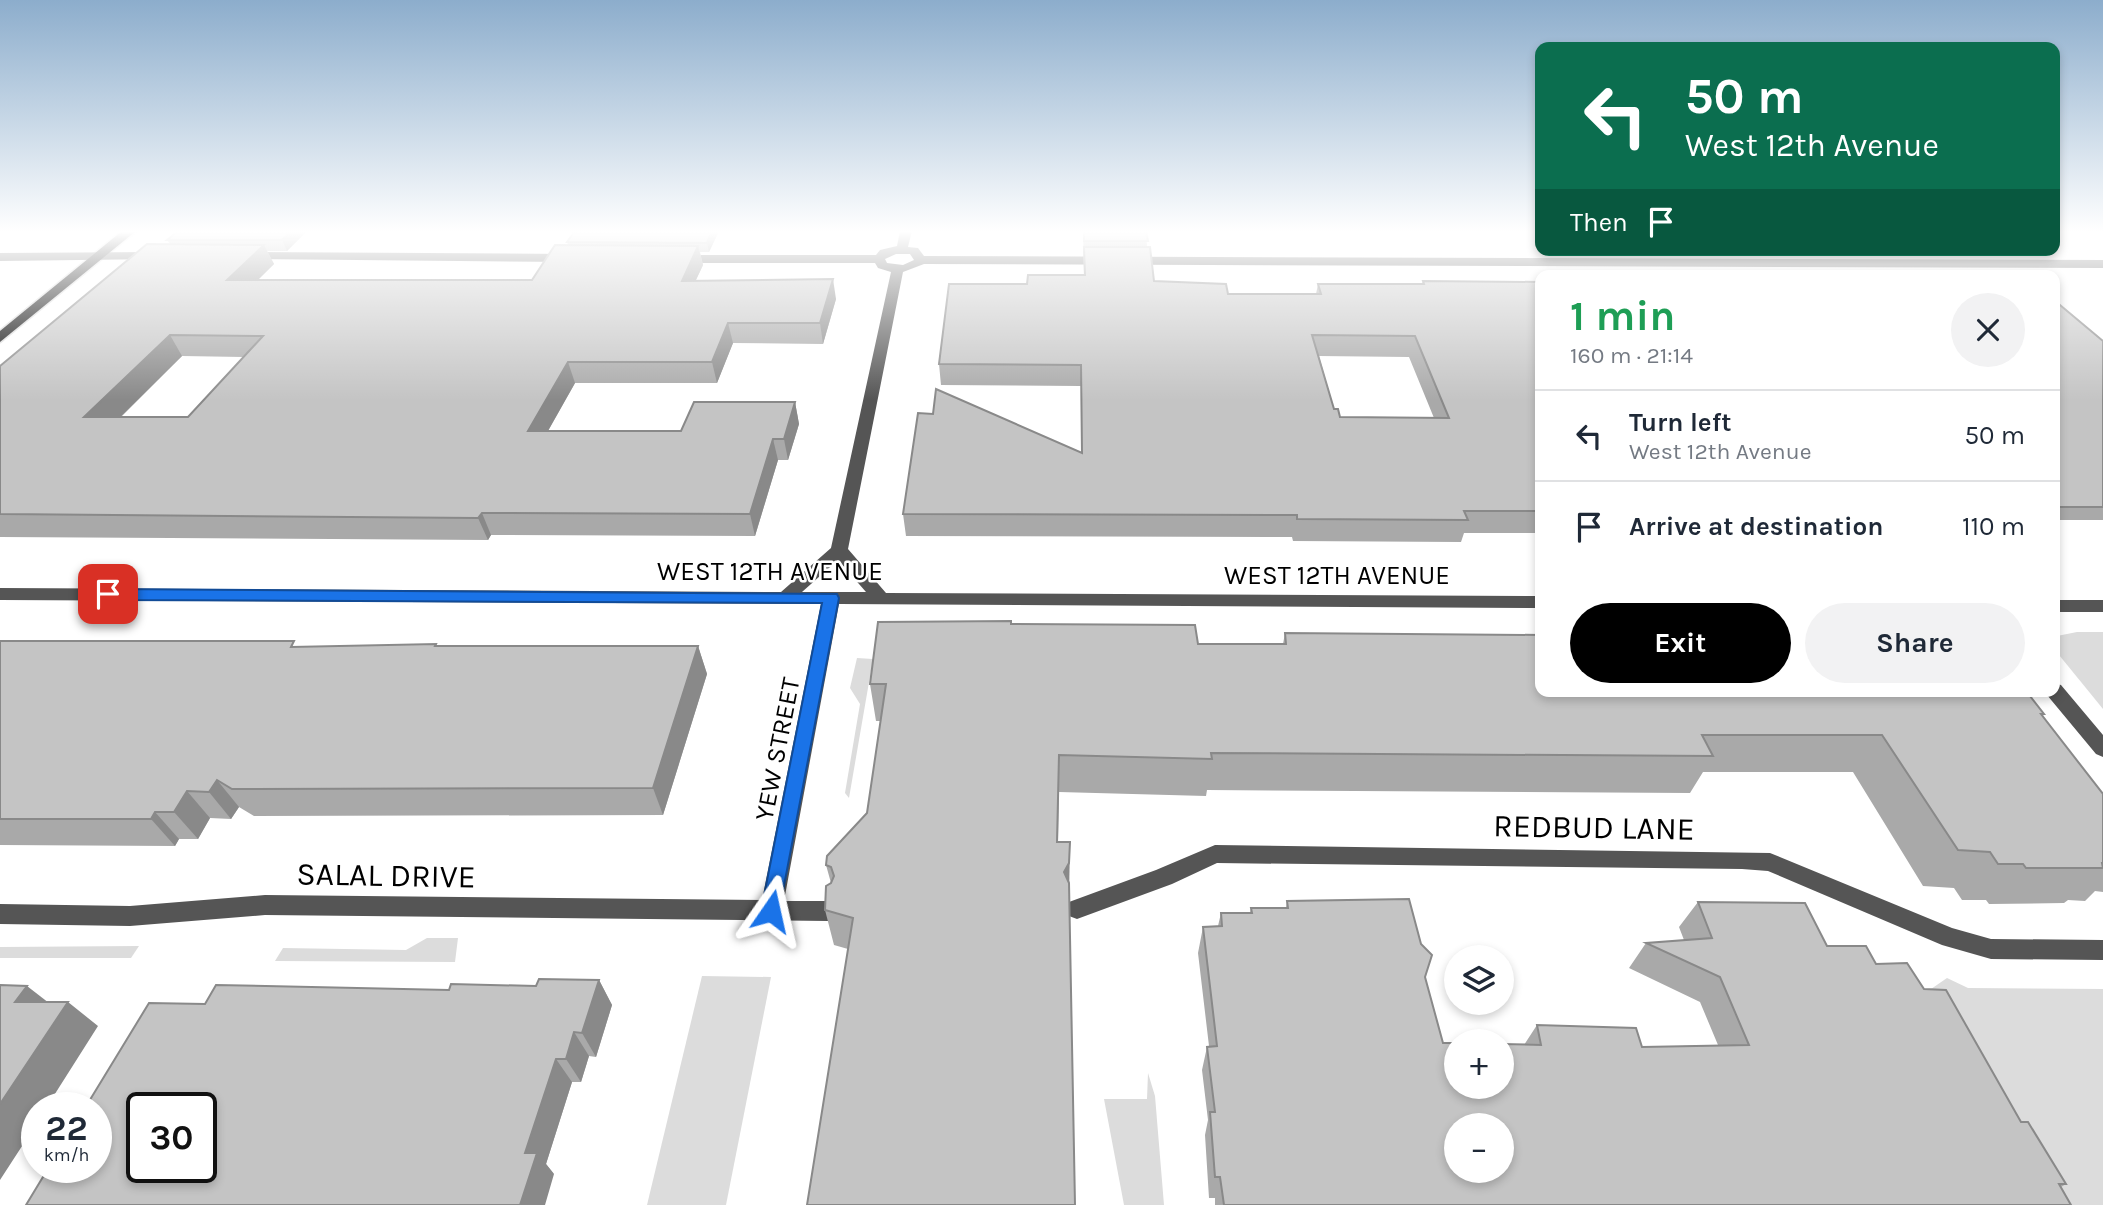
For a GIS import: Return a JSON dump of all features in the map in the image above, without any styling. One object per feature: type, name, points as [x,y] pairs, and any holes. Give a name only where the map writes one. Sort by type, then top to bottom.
[{"type":"main road","points":[[0,338],[62,287]]},
{"type":"street","points":[[785,598],[839,550],[894,287]]},
{"type":"street","points":[[839,550],[881,598]]},
{"type":"street","name":"WEST 12TH AVENUE","points":[[0,594],[1535,603]]},
{"type":"street","name":"YEW STREET","points":[[771,911],[831,598]]},
{"type":"street","points":[[2060,606],[2103,606]]},
{"type":"street","points":[[2060,697],[2103,749]]},
{"type":"street","name":"REDBUD LANE","points":[[1077,909],[1164,877],[1215,854],[1742,860],[1770,862],[1950,938],[1991,949],[2103,950]]},
{"type":"street","name":"SALAL DRIVE","points":[[0,914],[130,916],[265,905],[771,911]]},
{"type":"street","points":[[771,911],[830,911]]},
{"type":"shaded area","points":[[2103,632],[2103,709],[2060,656],[2060,635]]},
{"type":"shaded area","points":[[857,658],[873,659],[849,798],[845,793],[860,704],[850,688]]},
{"type":"shaded area","points":[[427,938],[458,938],[455,962],[275,961],[283,948],[406,950]]},
{"type":"shaded area","points":[[139,946],[131,958],[0,958],[0,947]]},
{"type":"shaded area","points":[[702,976],[771,977],[726,1205],[647,1205]]},
{"type":"shaded area","points":[[1947,978],[1968,988],[2103,989],[2103,1205],[2058,1205],[1931,989]]},
{"type":"shaded area","points":[[1148,1073],[1155,1096],[1164,1205],[1124,1205],[1104,1099],[1147,1099]]},
{"type":"building","points":[[95,287],[831,287],[820,323],[728,323],[712,362],[568,362],[528,431],[681,431],[694,402],[795,402],[784,439],[773,439],[750,514],[482,513],[478,518],[0,514],[0,366]],"holes":[[[170,335],[263,336],[188,417],[84,417]]]},
{"type":"building","points":[[949,287],[1227,287],[1228,294],[1321,294],[1319,287],[1535,287],[1535,511],[1464,511],[1468,520],[1297,519],[1297,515],[903,514],[918,413],[933,414],[936,389],[1082,453],[1081,365],[939,364]],"holes":[[[1312,335],[1415,336],[1449,418],[1340,417],[1338,409],[1334,409]]]},
{"type":"building","points":[[2060,305],[2103,341],[2103,507],[2060,507]]},
{"type":"building","points":[[1011,621],[1011,624],[1195,625],[1198,644],[1286,644],[1285,633],[1535,635],[1535,697],[2031,697],[2103,794],[2103,868],[2026,868],[2023,864],[1998,864],[1990,852],[1958,850],[1882,735],[1702,735],[1713,756],[1211,753],[1212,759],[1059,755],[1057,842],[1070,842],[1069,863],[1064,872],[1069,883],[1075,1205],[807,1205],[853,918],[825,910],[826,886],[834,876],[831,867],[826,865],[827,856],[867,813],[886,684],[870,684],[878,622]]},
{"type":"building","points":[[0,641],[294,641],[291,647],[436,644],[435,646],[698,646],[653,788],[232,789],[217,780],[209,792],[187,791],[174,812],[155,812],[151,819],[0,819]]},
{"type":"building","points":[[1409,899],[1421,944],[1432,955],[1425,977],[1444,1043],[1444,1099],[1514,1099],[1514,1044],[1541,1045],[1537,1025],[1636,1028],[1642,1047],[1749,1045],[1720,977],[1646,943],[1712,938],[1698,902],[1805,903],[1827,946],[1866,946],[1876,964],[1907,963],[1924,989],[1946,990],[2021,1122],[2028,1122],[2066,1184],[2059,1184],[2071,1205],[1224,1205],[1220,1177],[1215,1177],[1210,1112],[1215,1112],[1207,1047],[1217,1046],[1203,927],[1222,926],[1221,913],[1252,913],[1251,908],[1288,908],[1287,901]]},
{"type":"building","points":[[539,979],[599,980],[582,1033],[574,1032],[566,1059],[556,1059],[525,1153],[537,1153],[520,1205],[26,1205],[39,1183],[112,1183],[112,1092],[95,1092],[149,1003],[205,1004],[216,985],[449,990],[451,984],[536,986]]},
{"type":"building","points":[[0,985],[27,986],[15,1002],[68,1002],[0,1104]]},
{"type":"route","points":[[108,594],[831,598],[771,911]]}]
